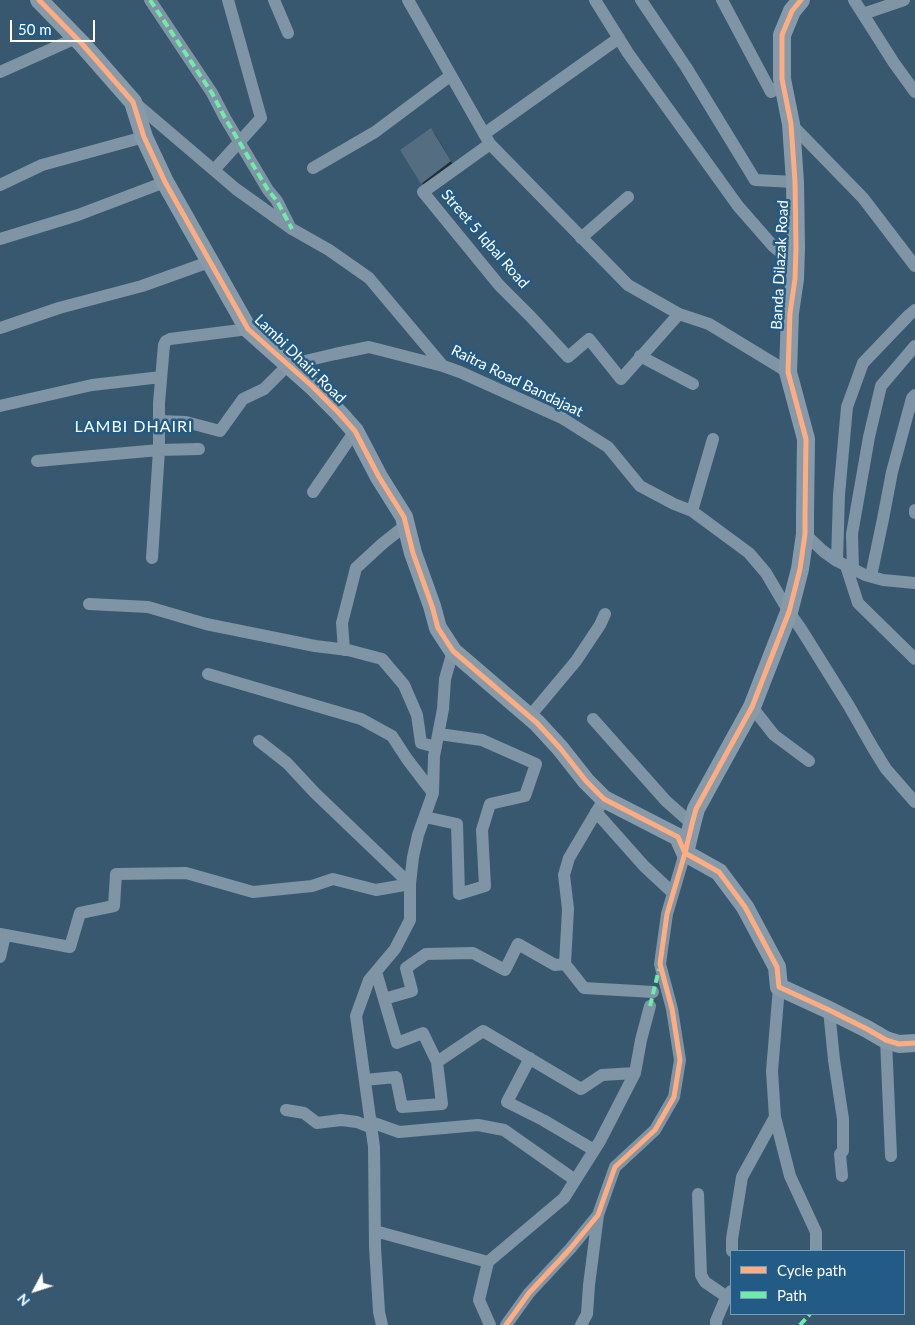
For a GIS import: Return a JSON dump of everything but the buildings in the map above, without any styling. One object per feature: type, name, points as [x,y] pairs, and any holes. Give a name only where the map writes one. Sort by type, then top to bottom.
[{"type":"street","name":"Lambi Dhairi Road","points":[[39,0],[133,102],[144,137],[165,182],[248,329],[339,413],[355,432],[379,477],[404,517],[438,628],[453,651],[530,716],[560,748],[586,781],[600,806],[678,837],[685,853]]},
{"type":"street","points":[[150,0],[212,93],[292,229]]},
{"type":"street","points":[[214,170],[260,118],[228,0]]},
{"type":"street","points":[[274,0],[288,33]]},
{"type":"street","points":[[408,0],[487,139],[628,285],[678,314],[709,324],[788,372]]},
{"type":"street","points":[[595,0],[628,52],[738,206],[773,246],[796,264]]},
{"type":"street","points":[[641,0],[686,67],[755,180],[795,182]]},
{"type":"street","points":[[722,0],[771,92],[783,84]]},
{"type":"street","name":"Banda Dilazak Road","points":[[685,853],[696,809],[752,707],[789,612],[800,569],[805,534],[806,439],[788,372],[790,313],[796,264],[795,182],[791,124],[783,84],[782,35],[792,11],[801,0]]},
{"type":"street","points":[[854,0],[915,92]]},
{"type":"street","points":[[863,14],[904,0]]},
{"type":"street","points":[[0,72],[76,38]]},
{"type":"street","points":[[487,139],[619,38]]},
{"type":"street","points":[[313,168],[376,132],[450,76]]},
{"type":"street","name":"Raitra Road Bandajaat","points":[[133,102],[236,189],[292,229],[329,250],[369,278],[443,366],[562,418],[608,447],[640,486],[692,512],[748,553],[766,573],[886,769],[915,802]]},
{"type":"street","points":[[791,124],[863,198],[915,266]]},
{"type":"street","points":[[0,185],[42,165],[144,137]]},
{"type":"street","name":"Street 5 Iqbal Road","points":[[487,139],[423,192],[499,284],[568,357],[589,340],[621,379],[640,356]]},
{"type":"street","points":[[0,240],[78,215],[165,182]]},
{"type":"street","points":[[581,238],[628,197]]},
{"type":"street","points":[[0,328],[59,308],[142,286],[209,262]]},
{"type":"street","points":[[915,310],[863,363],[846,407],[838,495],[845,565],[858,603],[915,659]]},
{"type":"street","points":[[678,314],[640,356],[693,384]]},
{"type":"street","points":[[152,558],[164,345],[170,339],[248,329]]},
{"type":"street","points":[[845,565],[869,437],[881,386],[915,346]]},
{"type":"street","points":[[159,421],[186,422],[220,431],[243,399],[264,388],[288,365],[369,347],[443,366]]},
{"type":"street","points":[[0,406],[92,385],[161,377]]},
{"type":"street","points":[[871,576],[892,472],[912,398],[915,395]]},
{"type":"street","points":[[313,492],[355,432]]},
{"type":"street","points":[[692,512],[713,438]]},
{"type":"street","points":[[37,461],[159,450],[199,449]]},
{"type":"street","points":[[344,650],[342,622],[356,568],[406,525]]},
{"type":"street","points":[[805,534],[823,551],[845,565],[871,576],[883,580],[914,580]]},
{"type":"street","points":[[89,604],[148,607],[206,624],[382,658],[404,685],[417,715],[421,743],[438,740],[482,740],[536,764],[525,796],[490,804],[482,830],[485,886],[459,894],[457,824],[425,817]]},
{"type":"street","points":[[530,716],[576,661],[600,625],[605,614]]},
{"type":"street","points":[[382,1325],[378,1312],[374,1147],[356,1016],[368,980],[395,949],[410,920],[412,857],[433,793],[434,756],[443,709],[445,679],[453,651]]},
{"type":"street","points":[[208,674],[361,718],[392,736],[433,793]]},
{"type":"street","points":[[752,707],[774,735],[809,760]]},
{"type":"street","points":[[593,719],[666,801],[692,824]]},
{"type":"street","points":[[259,741],[286,763],[410,884]]},
{"type":"street","points":[[653,992],[584,988],[565,964],[568,908],[564,875],[568,858],[600,806],[644,866],[673,893]]},
{"type":"street","points":[[581,1325],[587,1314],[588,1286],[598,1215],[615,1167],[655,1130],[674,1097],[680,1060],[672,1009],[660,964],[667,914],[685,853],[719,872],[745,907],[777,968],[778,987],[772,1071],[775,1117],[790,1176],[816,1232],[816,1250]]},
{"type":"street","points":[[0,957],[2,935],[70,947],[80,913],[114,906],[116,874],[186,873],[253,892],[312,886],[333,879],[376,890],[410,884]]},
{"type":"street","points":[[384,999],[412,990],[406,968],[426,954],[474,953],[505,970],[518,944],[555,964],[565,964]]},
{"type":"street","points":[[365,1080],[396,1077],[402,1107],[442,1104],[437,1062],[423,1033],[397,1043],[376,972]]},
{"type":"street","points":[[778,987],[829,1010],[886,1040],[899,1044],[915,1044]]},
{"type":"street","points":[[490,1325],[479,1300],[488,1262],[564,1198],[600,1141],[635,1073],[650,1006]]},
{"type":"street","points":[[829,1010],[842,1119],[843,1151],[840,1154],[842,1176]]},
{"type":"street","points":[[437,1062],[483,1030],[581,1089],[602,1075],[635,1073]]},
{"type":"street","points":[[886,1040],[891,1156]]},
{"type":"street","points":[[530,1058],[507,1102],[543,1120],[594,1150]]},
{"type":"street","points":[[286,1110],[304,1113],[317,1123],[341,1120],[399,1132],[478,1125],[504,1130],[575,1180]]},
{"type":"street","points":[[732,1250],[742,1177],[775,1117]]},
{"type":"street","points":[[698,1194],[701,1275],[705,1282],[729,1294],[716,1321],[716,1325]]},
{"type":"street","points":[[506,1325],[529,1293],[570,1249],[598,1215]]},
{"type":"street","points":[[375,1231],[488,1262]]},
{"type":"marked path","points":[[150,0],[212,93],[292,229]]},
{"type":"marked path","points":[[650,1006],[659,969]]},
{"type":"marked path","points":[[800,1325],[809,1315]]},
{"type":"cycle path","points":[[39,0],[83,45],[133,102],[144,137],[165,182],[248,329],[312,386],[355,431],[379,477],[404,517],[413,553],[438,628],[453,651],[537,723],[586,781],[604,799],[678,837],[685,853],[719,872],[745,907],[777,967],[779,987],[829,1010],[886,1040],[899,1044],[915,1043]]},
{"type":"cycle path","points":[[506,1325],[529,1293],[570,1249],[598,1215],[615,1167],[655,1130],[674,1097],[680,1060],[672,1009],[660,964],[667,914],[696,809],[752,707],[789,612],[800,569],[805,534],[806,439],[788,372],[790,313],[795,279],[795,182],[791,124],[782,79],[782,35],[792,11],[801,0]]},
{"type":"district","name":"LAMBI DHAIRI","points":[[134,427]]}]
